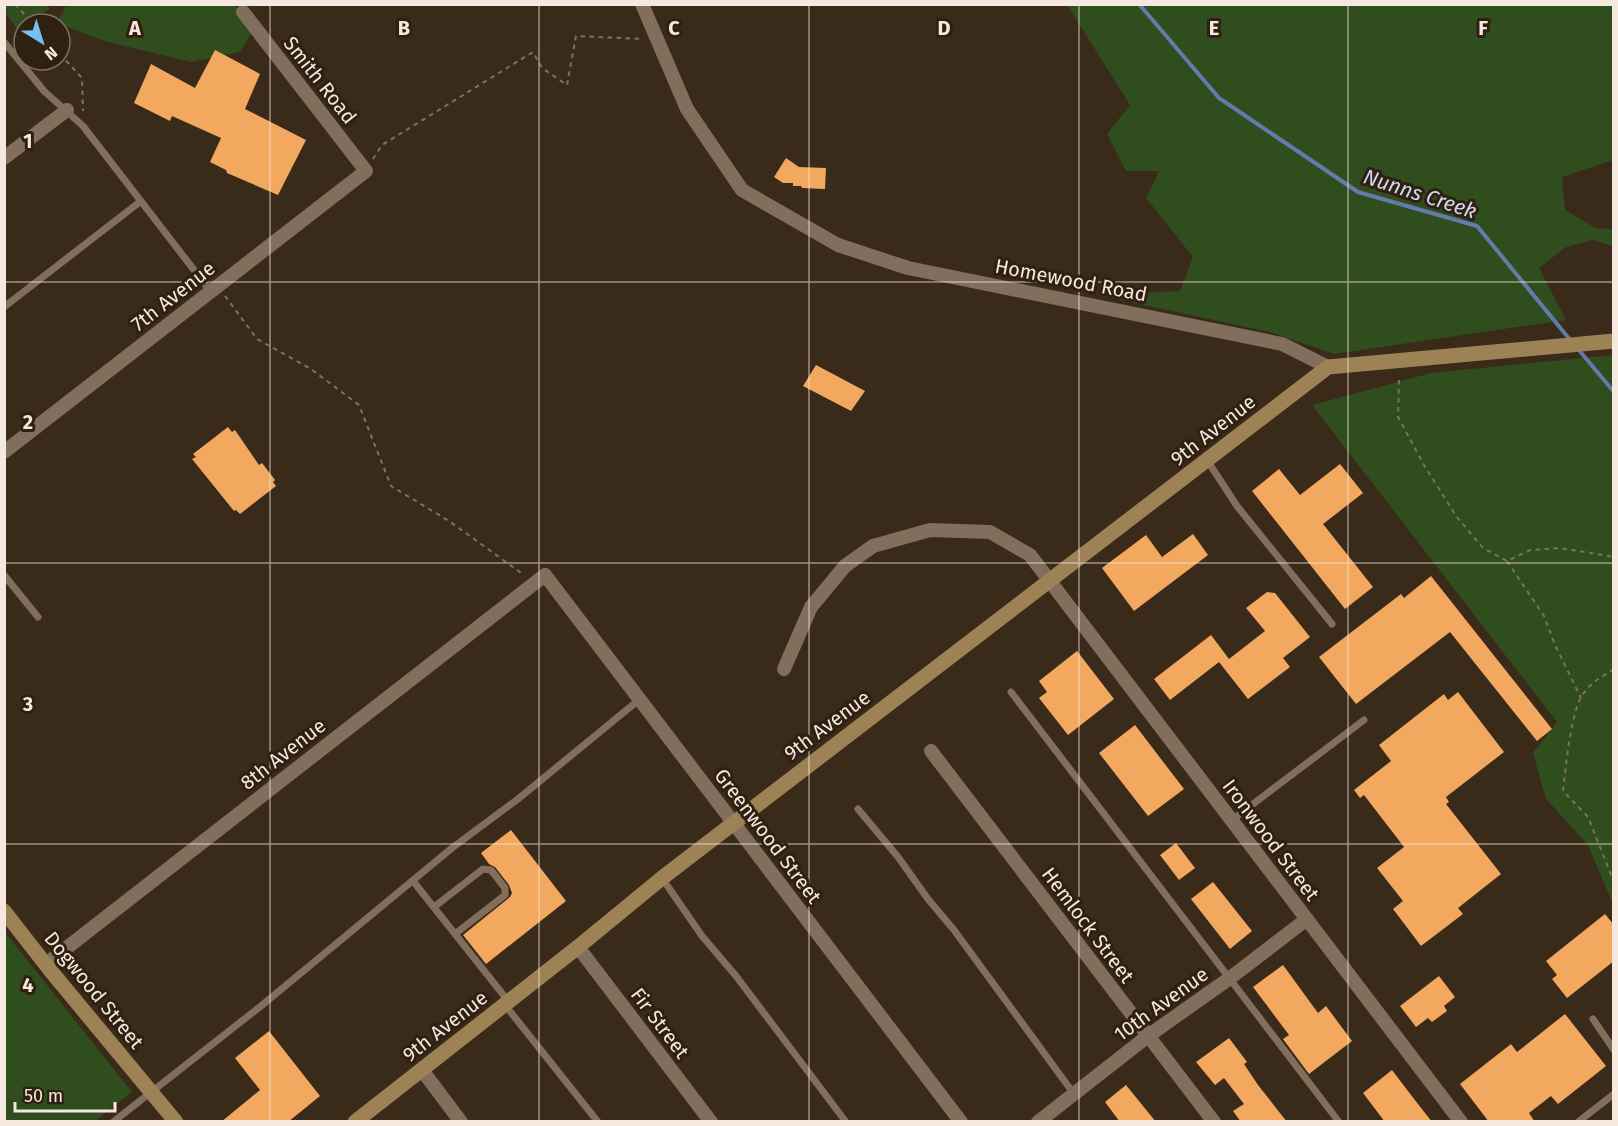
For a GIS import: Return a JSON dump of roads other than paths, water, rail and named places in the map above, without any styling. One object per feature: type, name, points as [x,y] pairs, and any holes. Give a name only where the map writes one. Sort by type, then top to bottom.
[{"type":"main road","points":[[1328,367],[1614,341]]},
{"type":"main road","name":"9th Avenue","points":[[355,1122],[578,948],[733,822],[1050,582],[1328,367]]},
{"type":"main road","name":"Dogwood Street","points":[[4,911],[176,1122]]},
{"type":"street","name":"Homewood Road","points":[[642,4],[687,109],[742,190],[837,245],[908,268],[1282,344],[1328,367]]},
{"type":"street","name":"Smith Road","points":[[243,12],[366,171]]},
{"type":"street","points":[[4,158],[67,110]]},
{"type":"street","name":"7th Avenue","points":[[4,452],[366,171]]},
{"type":"street","name":"Ironwood Street","points":[[784,669],[811,607],[845,566],[873,546],[930,530],[990,532],[1030,555],[1461,1122]]},
{"type":"street","name":"Greenwood Street","points":[[539,579],[640,699],[961,1122]]},
{"type":"street","name":"8th Avenue","points":[[46,964],[539,579]]},
{"type":"street","name":"Hemlock Street","points":[[931,751],[1214,1122]]},
{"type":"street","name":"10th Avenue","points":[[1038,1122],[1148,1036],[1230,978],[1307,919]]},
{"type":"street","name":"Fir Street","points":[[578,948],[711,1122]]},
{"type":"street","points":[[422,1070],[461,1122]]},
{"type":"lane","points":[[4,42],[44,91],[84,126],[141,201],[214,289]]},
{"type":"lane","points":[[4,307],[141,201]]},
{"type":"lane","points":[[1207,460],[1237,506],[1332,624]]},
{"type":"lane","points":[[4,575],[38,618]]},
{"type":"lane","points":[[1011,692],[1339,1122]]},
{"type":"lane","points":[[113,1122],[261,1006],[452,848],[518,799],[640,699]]},
{"type":"lane","points":[[1232,820],[1364,720]]},
{"type":"lane","points":[[858,808],[954,930],[1074,1094]]},
{"type":"lane","points":[[434,907],[483,869],[491,870],[505,888],[504,896],[455,934]]},
{"type":"lane","points":[[662,878],[702,936],[736,976],[846,1122]]},
{"type":"lane","points":[[413,881],[598,1122]]},
{"type":"lane","points":[[1593,1019],[1614,1050]]},
{"type":"lane","points":[[1578,1122],[1614,1094]]},
{"type":"waterway","name":"Nunns Creek","points":[[1139,4],[1219,98],[1358,192],[1477,226],[1571,341]]},
{"type":"waterway","name":"Nunns Creek","points":[[1578,349],[1614,392]]}]
